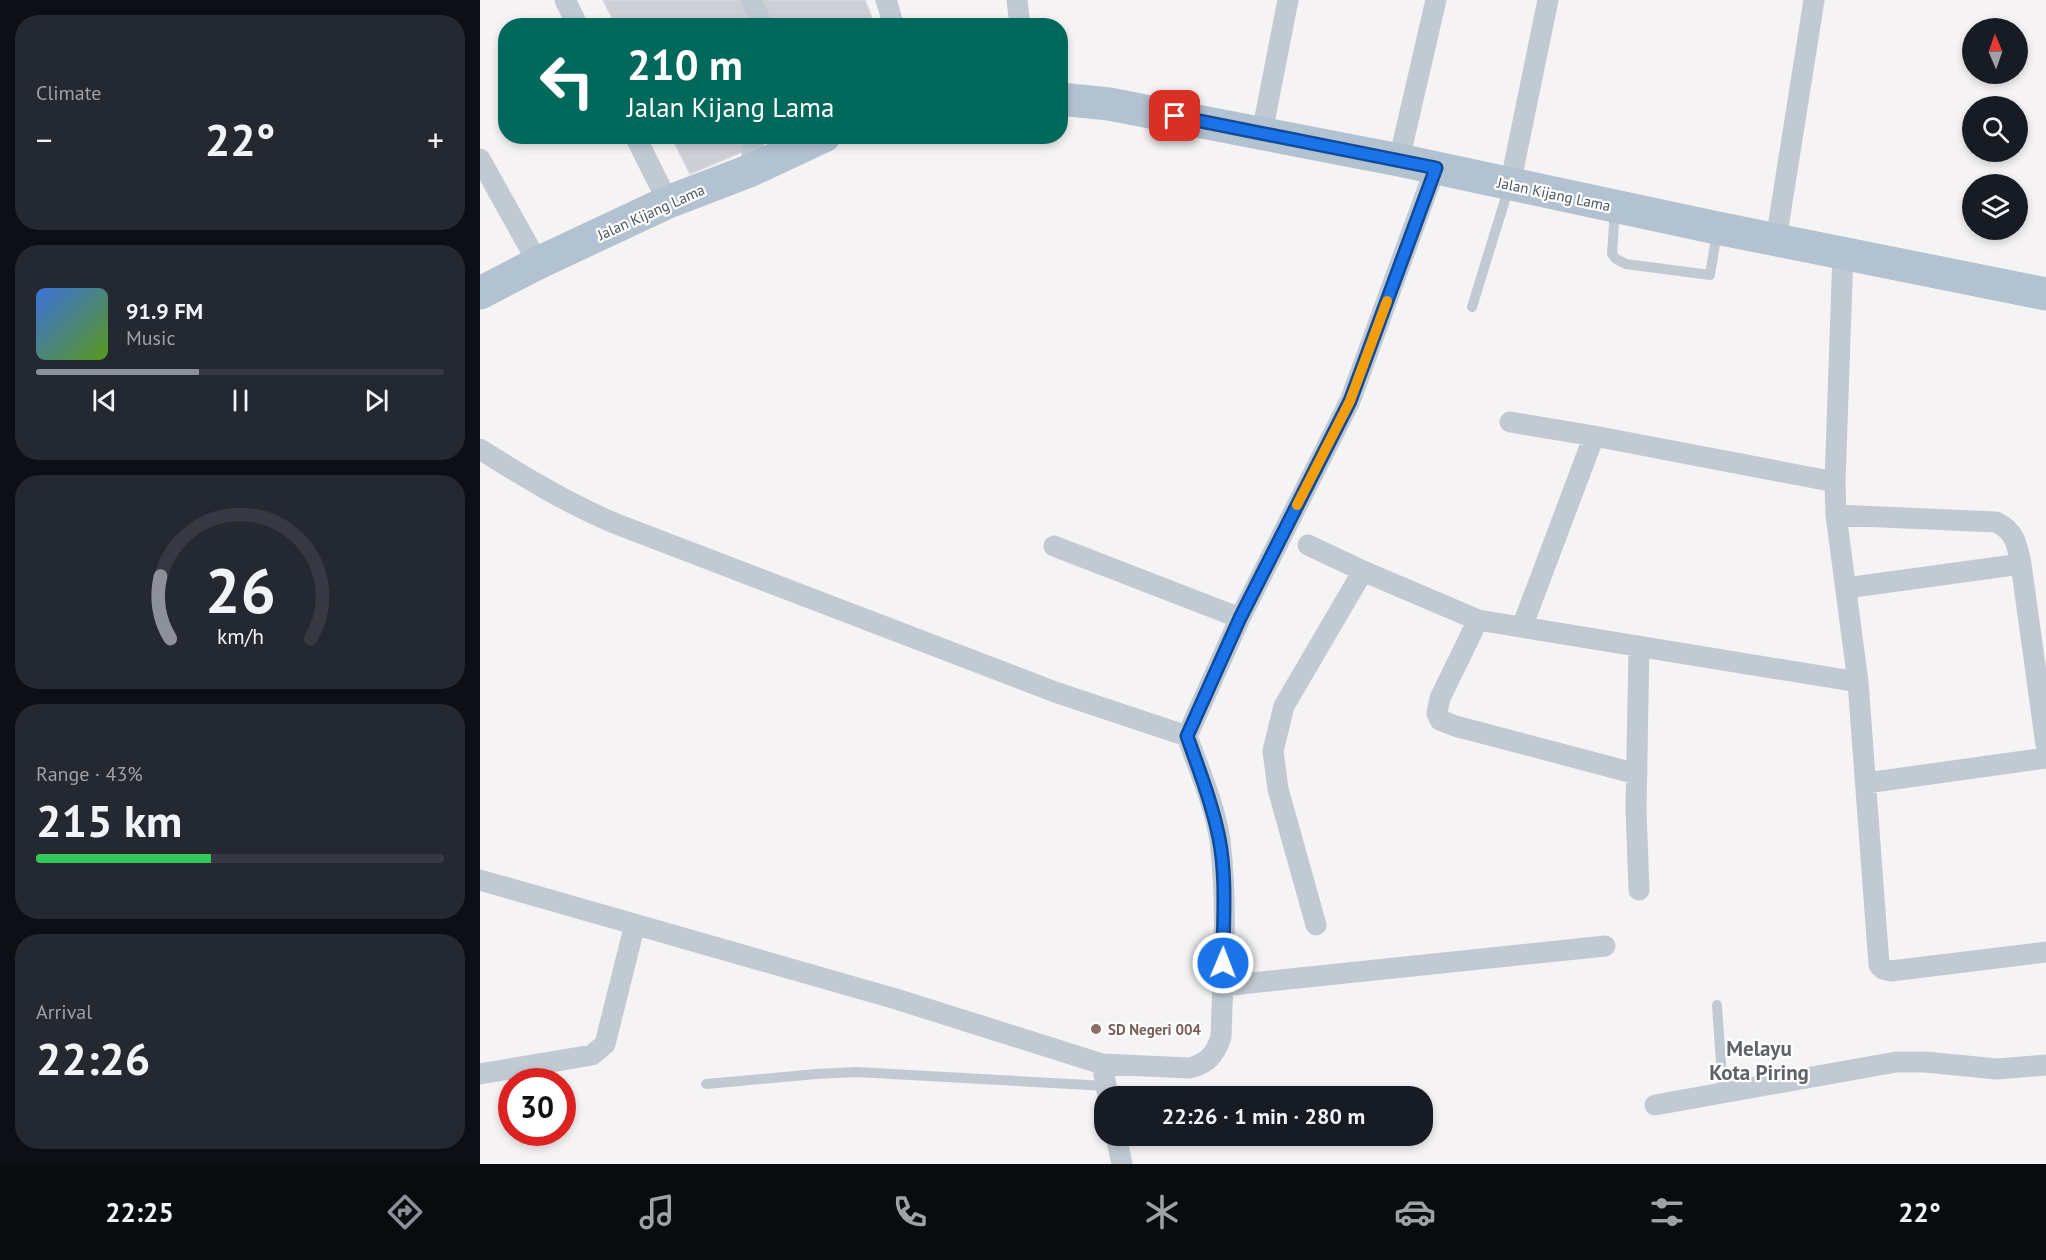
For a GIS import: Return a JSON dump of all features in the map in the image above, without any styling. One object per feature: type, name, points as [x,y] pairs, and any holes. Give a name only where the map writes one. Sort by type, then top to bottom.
[{"type":"main road","name":"Jalan Kijang Lama","points":[[1068,100],[1110,104],[1399,160],[1616,207],[2046,294]]},
{"type":"main road","name":"Jalan Kijang Lama","points":[[480,293],[668,202],[749,171],[807,144]]},
{"type":"street","points":[[565,0],[574,18]]},
{"type":"street","points":[[751,0],[759,18]]},
{"type":"street","points":[[886,0],[892,18]]},
{"type":"street","points":[[1017,0],[1019,18]]},
{"type":"street","points":[[1262,133],[1288,0]]},
{"type":"street","points":[[1399,160],[1436,0]]},
{"type":"street","points":[[1510,185],[1548,0]]},
{"type":"street","points":[[1776,240],[1814,0]]},
{"type":"street","points":[[638,144],[668,202]]},
{"type":"street","points":[[749,171],[754,144]]},
{"type":"street","points":[[480,159],[538,263]]},
{"type":"street","points":[[480,880],[896,999],[1102,1064],[1190,1068],[1203,1064],[1216,1052],[1221,1037],[1223,873],[1220,840],[1208,793],[1187,736],[1240,618],[1350,401],[1436,168]]},
{"type":"street","points":[[1843,253],[1835,482],[1836,515],[1858,682],[1877,958],[1882,969],[1891,971],[2046,952]]},
{"type":"street","points":[[1510,422],[1835,482]]},
{"type":"street","points":[[1522,627],[1594,436]]},
{"type":"street","points":[[480,449],[539,487],[614,523],[1055,692],[1187,736]]},
{"type":"street","points":[[1836,515],[1996,522],[2013,534],[2021,564],[2046,745]]},
{"type":"street","points":[[1308,545],[1478,620],[1858,682]]},
{"type":"street","points":[[1054,546],[1240,618]]},
{"type":"street","points":[[1846,588],[2021,564]]},
{"type":"street","points":[[1316,925],[1278,789],[1273,767],[1273,751],[1284,706],[1363,571]]},
{"type":"street","points":[[1478,620],[1440,698],[1437,713],[1440,720],[1455,726],[1637,774]]},
{"type":"street","points":[[1638,890],[1639,646]]},
{"type":"street","points":[[1866,783],[2046,758]]},
{"type":"street","points":[[480,1074],[592,1055],[599,1051],[605,1044],[635,924]]},
{"type":"street","points":[[1222,986],[1605,946]]},
{"type":"street","points":[[1655,1105],[1896,1062],[1925,1062],[1997,1069],[2046,1065]]},
{"type":"street","points":[[1102,1064],[1106,1086]]},
{"type":"street","points":[[1118,1146],[1122,1164]]},
{"type":"lane","points":[[1472,307],[1510,185]]},
{"type":"lane","points":[[1616,207],[1612,254],[1626,264],[1710,275],[1718,228]]},
{"type":"lane","points":[[1717,1005],[1723,1092]]},
{"type":"lane","points":[[706,1083],[856,1072],[1094,1090]]},
{"type":"building","points":[[603,0],[865,0],[872,18],[612,18]]},
{"type":"building","points":[[675,144],[761,144],[690,174]]},
{"type":"slow traffic","points":[[1297,505],[1350,401],[1387,301]]},
{"type":"place","name":"SD Negeri 004","points":[[1096,1029]]},
{"type":"district","name":"Melayu Kota Piring","points":[[1759,1060]]},
{"type":"route","points":[[1175,116],[1436,168],[1350,401],[1240,618],[1187,736],[1208,793],[1220,840],[1223,873],[1223,963]]}]
